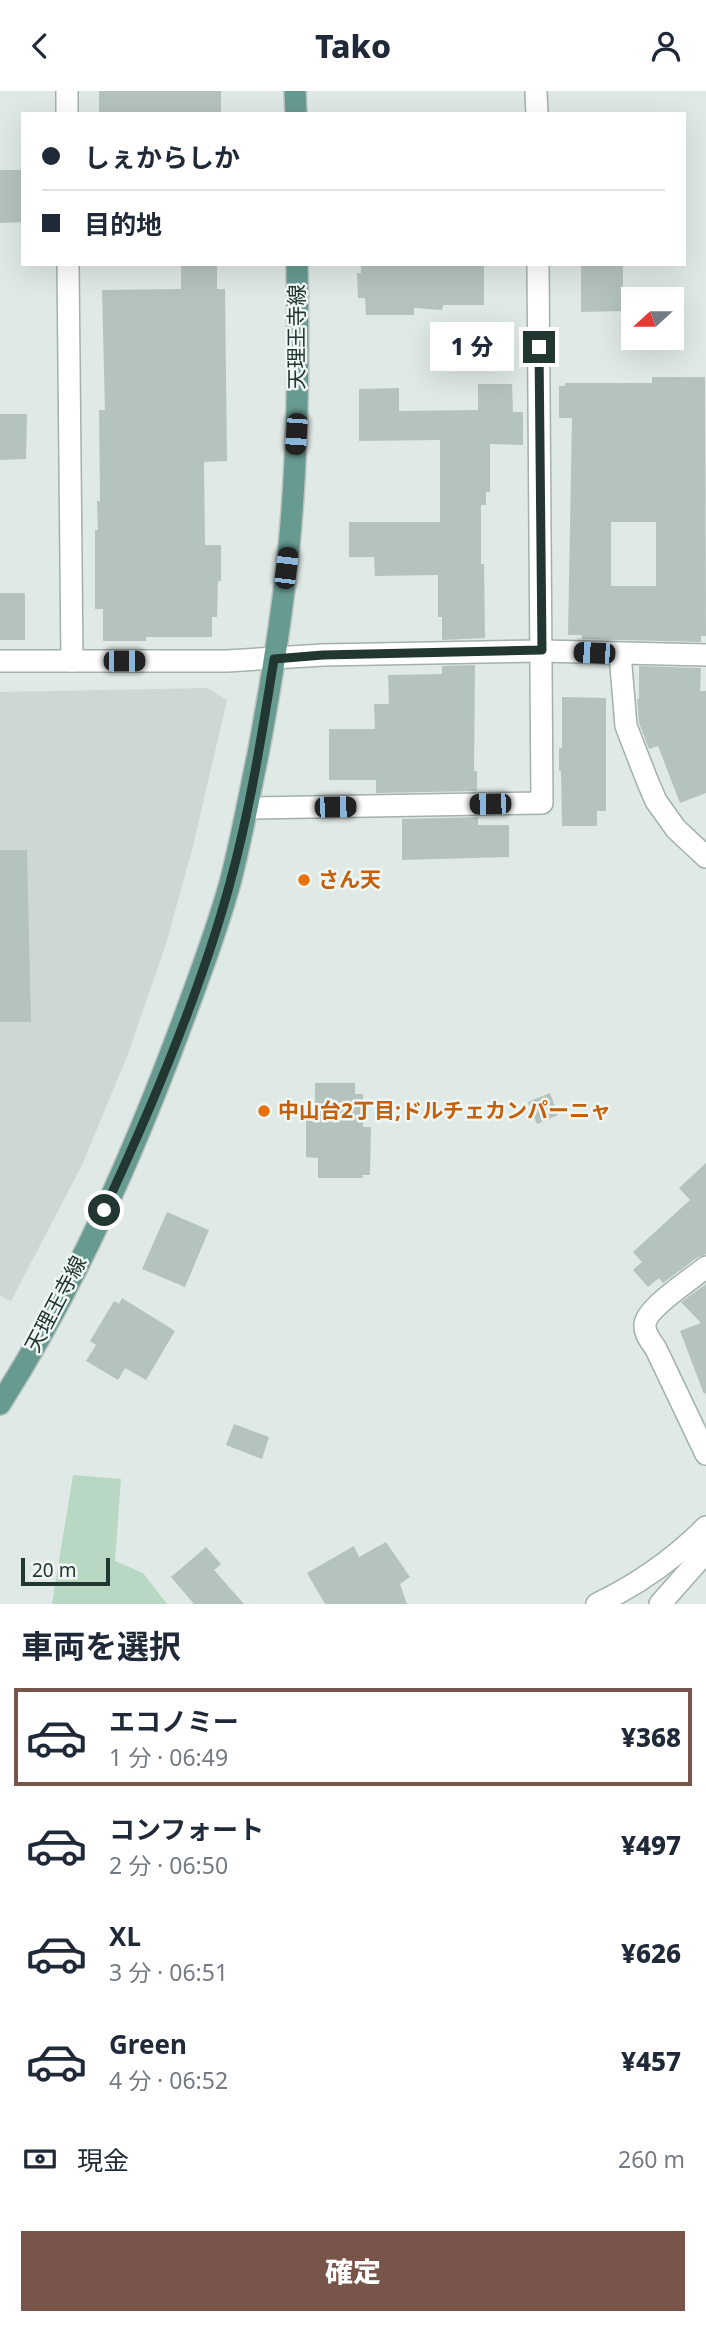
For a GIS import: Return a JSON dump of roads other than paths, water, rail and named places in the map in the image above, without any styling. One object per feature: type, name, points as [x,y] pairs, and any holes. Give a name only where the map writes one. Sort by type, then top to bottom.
[{"type":"main road","points":[[295,91],[296,112]]},
{"type":"main road","name":"天理王寺線","points":[[0,1404],[72,1278],[125,1165],[201,973],[230,884],[247,809],[274,659],[289,544],[296,434],[298,266]]},
{"type":"street","points":[[67,91],[67,112]]},
{"type":"street","points":[[536,91],[537,112]]},
{"type":"street","points":[[68,266],[72,661]]},
{"type":"street","points":[[247,809],[542,803],[538,266]]},
{"type":"street","points":[[0,661],[274,659],[323,655],[542,650],[706,655]]},
{"type":"street","points":[[620,654],[626,726],[646,780],[656,801],[706,873]]},
{"type":"street","points":[[676,829],[706,857]]},
{"type":"street","points":[[706,1267],[650,1311],[645,1323],[646,1333],[706,1454]]},
{"type":"street","points":[[597,1604],[629,1589],[657,1571],[706,1527]]},
{"type":"street","points":[[660,1604],[706,1552]]},
{"type":"place","name":"さん天","points":[[304,880]]},
{"type":"place","name":"中山台2丁目;ドルチェカンパーニャ","points":[[264,1111]]}]
